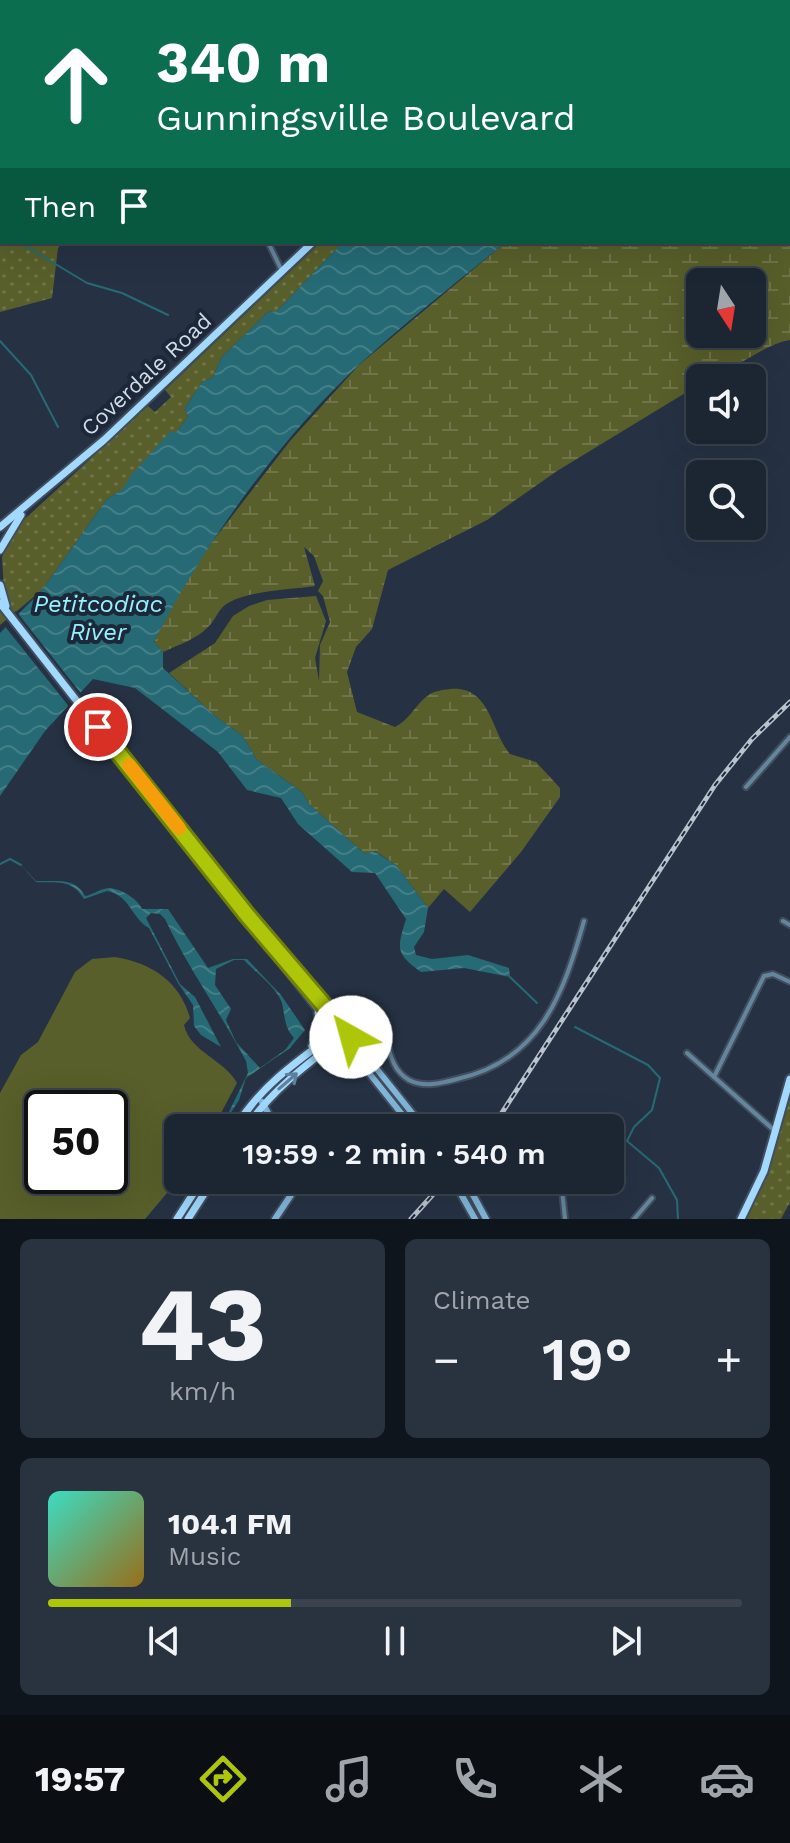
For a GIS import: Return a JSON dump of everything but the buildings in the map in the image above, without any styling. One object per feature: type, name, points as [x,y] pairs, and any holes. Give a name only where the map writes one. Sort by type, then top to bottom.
[{"type":"main road","name":"Coverdale Road","points":[[1,527],[29,505],[311,244]]},
{"type":"main road","points":[[0,550],[8,532],[29,505]]},
{"type":"main road","points":[[0,587],[8,612]]},
{"type":"main road","points":[[0,604],[344,1035],[403,1114]]},
{"type":"main road","points":[[321,1007],[370,1016]]},
{"type":"main road","points":[[245,1114],[258,1095],[305,1053],[321,1030],[321,1007]]},
{"type":"main road","points":[[305,1053],[344,1035],[362,1013]]},
{"type":"main road","points":[[256,1114],[315,1059],[370,1016]]},
{"type":"main road","points":[[358,1054],[360,1034],[370,1016]]},
{"type":"main road","points":[[315,1059],[330,1053],[358,1054],[412,1114]]},
{"type":"main road","points":[[741,1219],[764,1171],[790,1079]]},
{"type":"main road","points":[[258,1095],[268,1114]]},
{"type":"main road","points":[[177,1219],[193,1194]]},
{"type":"main road","points":[[188,1219],[204,1194]]},
{"type":"main road","points":[[275,1219],[291,1194]]},
{"type":"main road","points":[[461,1194],[475,1219]]},
{"type":"main road","points":[[473,1194],[486,1219]]},
{"type":"street","points":[[269,244],[282,271]]},
{"type":"street","points":[[746,787],[790,737]]},
{"type":"street","points":[[370,1016],[379,1019],[393,1064],[409,1080],[430,1084],[488,1071],[521,1050],[556,1002],[567,980],[584,921]]},
{"type":"street","points":[[783,921],[790,925]]},
{"type":"street","points":[[714,1077],[768,973],[790,982]]},
{"type":"street","points":[[687,1053],[776,1132]]},
{"type":"street","points":[[562,1194],[565,1219]]},
{"type":"street","points":[[634,1219],[652,1198]]},
{"type":"green space","points":[[0,244],[61,244],[58,248],[52,298],[0,312]]},
{"type":"green space","points":[[319,244],[341,244],[277,311],[268,312],[221,358],[213,377],[202,382],[185,408],[188,417],[176,432],[170,433],[124,489],[107,499],[42,590],[0,625],[0,594],[4,590],[2,557],[16,527],[148,406],[155,412],[171,397],[165,390]]},
{"type":"green space","points":[[504,244],[790,244],[790,340],[767,348],[738,364],[686,364],[686,393],[557,471],[487,520],[388,570],[372,629],[356,647],[347,672],[357,712],[395,727],[431,693],[464,690],[482,702],[510,754],[536,762],[560,788],[560,797],[521,852],[470,912],[444,889],[428,908],[396,865],[375,851],[365,854],[309,804],[302,792],[257,760],[242,735],[216,717],[169,673],[215,643],[233,616],[249,606],[267,600],[316,596],[326,621],[315,658],[319,681],[320,645],[330,622],[323,596],[318,591],[323,581],[314,556],[304,547],[315,586],[259,593],[238,599],[225,605],[211,624],[193,638],[163,652],[154,642],[179,592],[212,542],[290,441],[359,365]]},
{"type":"green space","points":[[115,957],[152,969],[179,994],[190,1018],[184,1025],[193,1042],[232,1075],[237,1083],[220,1114],[164,1114],[166,1194],[145,1219],[0,1219],[0,1093],[21,1055],[38,1042],[75,972],[92,959]]},
{"type":"green space","points":[[790,1079],[790,1202],[781,1219],[741,1219],[752,1200]]},
{"type":"water","name":"Petitcodiac River","points":[[341,244],[504,244],[378,347],[302,424],[220,531],[173,605],[154,642],[163,652],[163,668],[216,717],[242,735],[257,760],[302,792],[309,804],[365,854],[374,851],[396,865],[428,908],[424,932],[414,947],[416,955],[432,959],[468,955],[509,968],[510,977],[464,968],[421,972],[402,955],[400,944],[406,919],[375,873],[352,872],[298,824],[281,798],[247,790],[218,752],[135,688],[93,679],[45,731],[0,796],[0,633],[42,590],[107,499],[123,489],[131,475],[170,432],[176,432],[188,417],[185,408],[202,382],[213,377],[221,358],[268,312],[277,311]]},
{"type":"water","points":[[21,865],[36,881],[57,881],[70,883],[76,885],[85,896],[109,888],[132,897],[142,909],[168,909],[208,968],[233,959],[247,959],[281,995],[305,1030],[290,1048],[246,1078],[239,1100],[230,1114],[248,1073],[246,1061],[165,919],[160,914],[151,913],[146,918],[180,984],[195,997],[221,1047],[201,1035],[194,1026],[193,1005],[178,983],[149,928],[121,897],[107,891],[84,899],[74,888],[56,882],[36,882]],"holes":[[[234,960],[244,960],[271,986],[282,1003],[287,1026],[294,1038],[285,1050],[260,1068],[236,1042],[226,1020],[231,1009],[215,985],[216,969]]]},
{"type":"pier","points":[[16,611],[83,696],[71,709],[3,624]]},
{"type":"waterway","points":[[22,244],[87,283],[122,293],[168,315]]},
{"type":"waterway","points":[[0,341],[31,375],[58,427]]},
{"type":"waterway","points":[[0,864],[10,859],[21,865]]},
{"type":"waterway","points":[[510,977],[537,1003]]},
{"type":"waterway","points":[[575,1027],[648,1065],[660,1078],[652,1110],[634,1127],[627,1141],[659,1168],[677,1200],[678,1219]]},
{"type":"railway","points":[[501,1114],[715,785],[752,739],[790,702]]},
{"type":"railway","points":[[411,1219],[433,1194]]},
{"type":"slow traffic","points":[[129,765],[179,828]]},
{"type":"route","points":[[98,727],[247,915],[351,1037]]}]
